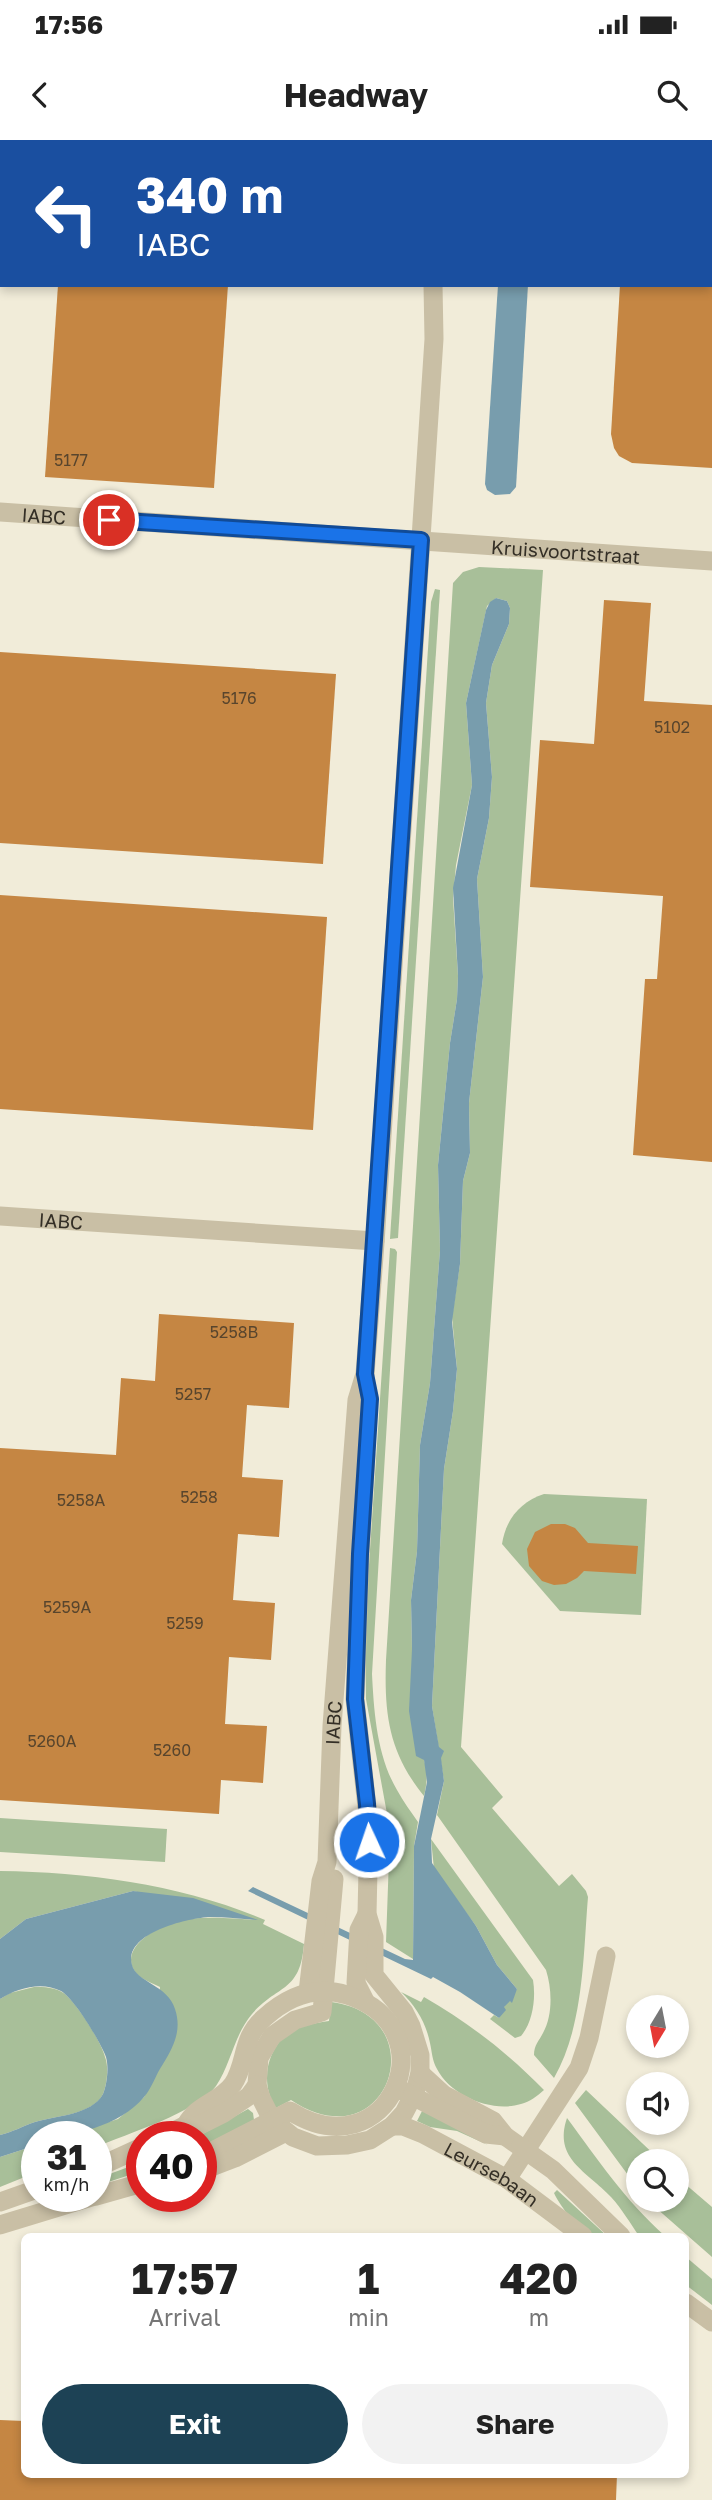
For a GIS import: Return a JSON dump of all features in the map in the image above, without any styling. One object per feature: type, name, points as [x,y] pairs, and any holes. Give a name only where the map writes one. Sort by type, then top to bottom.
[{"type":"street","name":"IABC","points":[[316,1992],[324,1913],[334,1881],[327,1862],[332,1726],[357,1400],[365,1374],[375,1241],[434,339],[433,287]]},
{"type":"street","name":"IABC","points":[[0,512],[421,540]]},
{"type":"street","name":"Kruisvoortstraat","points":[[421,540],[712,561]]},
{"type":"street","name":"IABC","points":[[0,1216],[375,1241]]},
{"type":"street","name":"IABC","points":[[365,1374],[370,1399],[360,1554],[355,1699],[369,1825],[366,1970],[356,1983],[366,2003]]},
{"type":"street","points":[[507,2179],[579,2068],[589,2038],[606,1956]]},
{"type":"street","points":[[217,2165],[235,2158],[279,2126],[290,2111],[314,2123],[328,2126],[349,2125],[368,2120],[404,2091],[420,2073],[420,2055],[404,2012],[366,1970]]},
{"type":"street","points":[[188,2121],[191,2114],[218,2099],[235,2081],[246,2044],[264,2018],[292,1998],[316,1992],[339,1993],[366,2003],[389,2020],[402,2056],[404,2091],[404,2113],[392,2126],[370,2140],[347,2145],[317,2146],[293,2137],[279,2126],[266,2110],[257,2085],[259,2058],[272,2036],[295,2020],[322,2012],[316,1992]]},
{"type":"street","name":"Leursebaan","points":[[420,2073],[444,2095],[493,2121],[505,2136],[570,2186],[618,2233]]},
{"type":"street","points":[[208,2121],[249,2096],[257,2085]]},
{"type":"street","name":"Leursebaan","points":[[404,2091],[486,2134],[505,2136]]},
{"type":"street","points":[[217,2151],[279,2126]]},
{"type":"street","name":"Leursebaan","points":[[392,2126],[403,2126],[423,2134],[507,2179],[579,2233]]},
{"type":"street","points":[[0,2202],[21,2195]]},
{"type":"street","points":[[0,2225],[43,2212]]},
{"type":"street","points":[[689,2304],[712,2322]]},
{"type":"green space","points":[[479,567],[543,570],[461,1747],[503,1797],[492,1808],[559,1886],[572,1874],[588,1897],[577,2013],[564,2057],[554,2078],[534,2055],[550,2010],[546,1970],[437,1815],[444,1781],[432,1706],[444,1469],[457,1369],[452,1317],[460,1264],[463,1181],[470,1153],[469,1103],[483,977],[477,879],[489,818],[492,777],[486,703],[492,665],[509,624],[510,608],[507,601],[496,598],[487,606],[466,703],[472,785],[456,865],[453,898],[457,999],[438,1165],[440,1250],[430,1383],[420,1445],[417,1551],[411,1600],[412,1649],[427,1774],[424,1796],[412,1780],[396,1748],[386,1698],[386,1660],[453,583],[463,572]]},
{"type":"green space","points":[[435,589],[440,590],[398,1238],[390,1239],[431,602]]},
{"type":"green space","points":[[390,1248],[397,1252],[372,1674],[376,1719],[385,1763],[397,1790],[418,1822],[414,1846],[413,1959],[386,1942],[390,1830],[366,1699],[365,1625]]},
{"type":"green space","points":[[544,1494],[647,1499],[641,1615],[560,1611],[502,1544],[511,1519],[521,1507]]},
{"type":"green space","points":[[0,1818],[167,1829],[165,1862],[0,1852]]},
{"type":"green space","points":[[431,1839],[533,1980],[533,2010],[521,2036],[515,2038],[490,2019],[494,2015],[499,2018],[517,1989],[497,1965],[476,1926],[434,1869]]},
{"type":"green space","points":[[0,1871],[67,1874],[169,1889],[265,1920],[263,1924],[304,1944],[302,1960],[293,1980],[262,2004],[246,2022],[221,2077],[207,2096],[160,2121],[126,2121],[126,2135],[112,2141],[112,2121],[118,2119],[144,2097],[154,2078],[160,1987],[136,1973],[131,1956],[134,1949],[147,1935],[180,1920],[254,1920],[133,1891],[26,1919],[0,1939]]},
{"type":"green space","points":[[34,1987],[50,1988],[70,1999],[99,2042],[106,2061],[106,2085],[98,2101],[82,2111],[40,2121],[21,2121],[21,2127],[0,2135],[0,1999],[10,1993]]},
{"type":"green space","points":[[401,1992],[421,2002],[424,1997],[457,2017],[502,2051],[544,2090],[527,2102],[510,2106],[485,2104],[462,2094],[443,2079],[437,2069],[423,2022]]},
{"type":"green space","points":[[331,2002],[364,2013],[384,2032],[391,2056],[388,2081],[374,2101],[353,2114],[325,2115],[291,2100],[276,2108],[268,2090],[267,2080],[273,2051],[286,2035],[295,2029],[329,2021]]},
{"type":"green space","points":[[586,2090],[626,2128],[626,2135],[634,2135],[648,2149],[626,2149],[626,2172],[575,2103]]},
{"type":"green space","points":[[248,2109],[253,2113],[254,2120],[217,2139],[217,2126]]},
{"type":"green space","points":[[422,2111],[488,2145],[457,2131],[430,2127],[417,2121]]},
{"type":"green space","points":[[567,2118],[626,2196],[626,2212],[641,2212],[662,2233],[637,2233],[611,2197],[575,2163],[565,2144]]},
{"type":"green space","points":[[21,2150],[21,2178],[0,2187],[0,2157]]},
{"type":"green space","points":[[126,2168],[126,2176],[112,2181],[112,2173]]},
{"type":"green space","points":[[689,2187],[712,2207],[712,2257],[689,2237],[689,2233],[685,2233],[661,2212],[689,2212]]},
{"type":"green space","points":[[557,2190],[604,2233],[589,2233],[577,2224],[554,2193]]},
{"type":"green space","points":[[689,2260],[712,2279],[712,2305],[689,2287]]},
{"type":"water","points":[[498,287],[528,287],[516,487],[510,494],[495,495],[487,490],[485,484]]},
{"type":"water","points":[[496,598],[507,601],[510,608],[509,624],[492,665],[486,703],[492,777],[489,818],[477,879],[483,977],[469,1103],[470,1153],[463,1181],[460,1264],[452,1322],[457,1369],[444,1469],[432,1706],[439,1747],[444,1751],[441,1758],[444,1781],[431,1839],[432,1863],[476,1926],[497,1965],[517,1989],[512,2003],[510,2001],[504,2007],[506,2010],[499,2018],[433,1977],[431,1979],[248,1891],[253,1887],[405,1959],[413,1960],[414,1846],[427,1782],[424,1760],[416,1756],[409,1711],[411,1600],[417,1551],[420,1445],[430,1383],[440,1250],[438,1165],[457,999],[453,888],[472,785],[466,703],[486,610]]},
{"type":"water","points":[[133,1891],[193,1898],[258,1920],[210,1917],[187,1920],[159,1929],[137,1944],[132,1954],[135,1971],[166,1994],[175,2009],[178,2024],[173,2044],[147,2093],[134,2107],[111,2121],[40,2121],[82,2111],[98,2101],[103,2094],[107,2071],[106,2057],[93,2032],[73,2002],[61,1991],[46,1986],[30,1987],[0,1999],[0,1939],[26,1919]]},
{"type":"water","points":[[21,2127],[21,2150],[0,2157],[0,2135]]},
{"type":"building","points":[[58,287],[228,287],[214,488],[45,477]]},
{"type":"building","points":[[620,287],[712,287],[712,468],[632,463],[619,456],[611,434]]},
{"type":"building","points":[[604,600],[651,603],[644,701],[712,705],[712,1162],[633,1155],[645,979],[657,979],[663,896],[530,887],[540,740],[594,744]]},
{"type":"building","points":[[0,652],[336,674],[323,864],[0,843]]},
{"type":"building","points":[[0,895],[327,917],[313,1130],[0,1109]]},
{"type":"building","points":[[159,1314],[294,1323],[289,1408],[247,1405],[242,1477],[283,1480],[279,1537],[238,1534],[233,1600],[275,1603],[271,1660],[229,1657],[225,1724],[267,1726],[263,1783],[221,1780],[219,1814],[0,1800],[0,1448],[116,1455],[121,1378],[155,1381]]},
{"type":"building","points":[[551,1524],[565,1524],[575,1528],[588,1543],[638,1546],[636,1574],[584,1571],[566,1584],[554,1585],[542,1581],[529,1566],[527,1549],[535,1532]]},
{"type":"building","points":[[0,2420],[21,2421],[21,2478],[617,2478],[616,2500],[0,2500]]},
{"type":"route","points":[[109,520],[421,540],[365,1374],[370,1399],[360,1554],[355,1699],[369,1842]]}]
